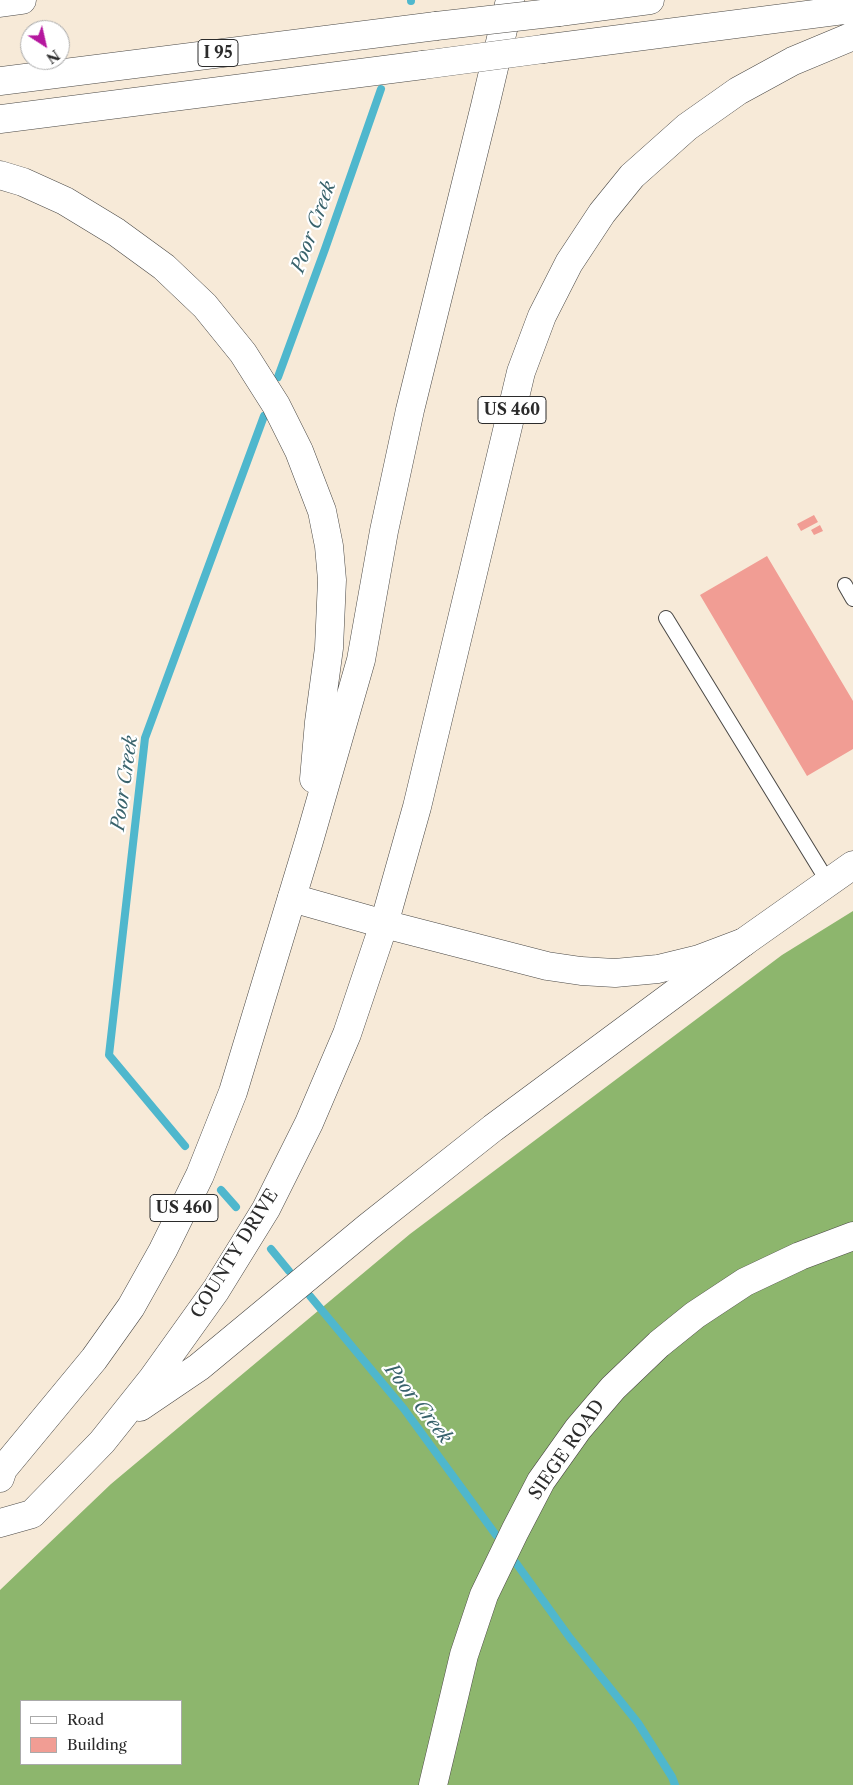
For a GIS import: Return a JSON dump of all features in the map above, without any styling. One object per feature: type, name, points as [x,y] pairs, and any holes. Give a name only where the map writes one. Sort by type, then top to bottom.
[{"type":"main road","points":[[0,2],[22,0]]},
{"type":"main road","name":"US 460","points":[[0,1478],[3,1469],[94,1359],[130,1308],[166,1243],[200,1175],[234,1092],[361,660],[384,531],[410,410],[488,97],[510,0]]},
{"type":"main road","name":"I 95","points":[[0,81],[650,0]]},
{"type":"main road","points":[[0,119],[853,9]]},
{"type":"main road","name":"US 460","points":[[384,924],[416,808],[521,372],[542,316],[569,263],[602,213],[632,176],[687,127],[738,91],[792,61],[853,36]]},
{"type":"main road","points":[[0,176],[23,182],[65,201],[116,232],[164,267],[205,306],[243,353],[276,405],[299,451],[322,511],[329,546],[332,580],[329,648],[319,722],[309,841]]},
{"type":"main road","points":[[118,1422],[199,1367],[368,1227],[493,1128],[744,942],[853,865]]},
{"type":"main road","points":[[292,898],[384,924],[548,966],[581,971],[615,972],[658,969],[699,959],[744,942]]},
{"type":"main road","name":"COUNTY DRIVE","points":[[0,1523],[32,1514],[102,1442],[153,1378],[216,1290],[266,1208],[309,1123],[347,1034],[384,924]]},
{"type":"main road","name":"SIEGE ROAD","points":[[433,1785],[464,1655],[484,1595],[515,1530],[542,1481],[578,1429],[612,1388],[659,1344],[695,1315],[746,1282],[800,1256],[853,1236]]},
{"type":"lane","points":[[845,585],[853,599]]},
{"type":"lane","points":[[666,618],[828,882]]},
{"type":"green space","points":[[853,911],[853,1785],[0,1785],[0,1590],[111,1484],[410,1234],[782,955]]},
{"type":"building","points":[[814,515],[818,522],[801,531],[797,524]]},
{"type":"building","points":[[820,525],[823,531],[814,535],[811,530]]},
{"type":"building","points":[[767,556],[853,701],[853,749],[807,776],[700,595]]},
{"type":"waterway","name":"Poor Creek","points":[[278,377],[381,89]]},
{"type":"waterway","name":"Poor Creek","points":[[185,1146],[109,1055],[145,738],[264,416]]},
{"type":"waterway","name":"Poor Creek","points":[[221,1190],[236,1207]]},
{"type":"waterway","name":"Poor Creek","points":[[271,1249],[289,1271]]},
{"type":"waterway","name":"Poor Creek","points":[[310,1296],[404,1409],[496,1535]]},
{"type":"waterway","name":"Poor Creek","points":[[516,1563],[570,1638],[638,1723],[672,1777],[675,1785]]}]
